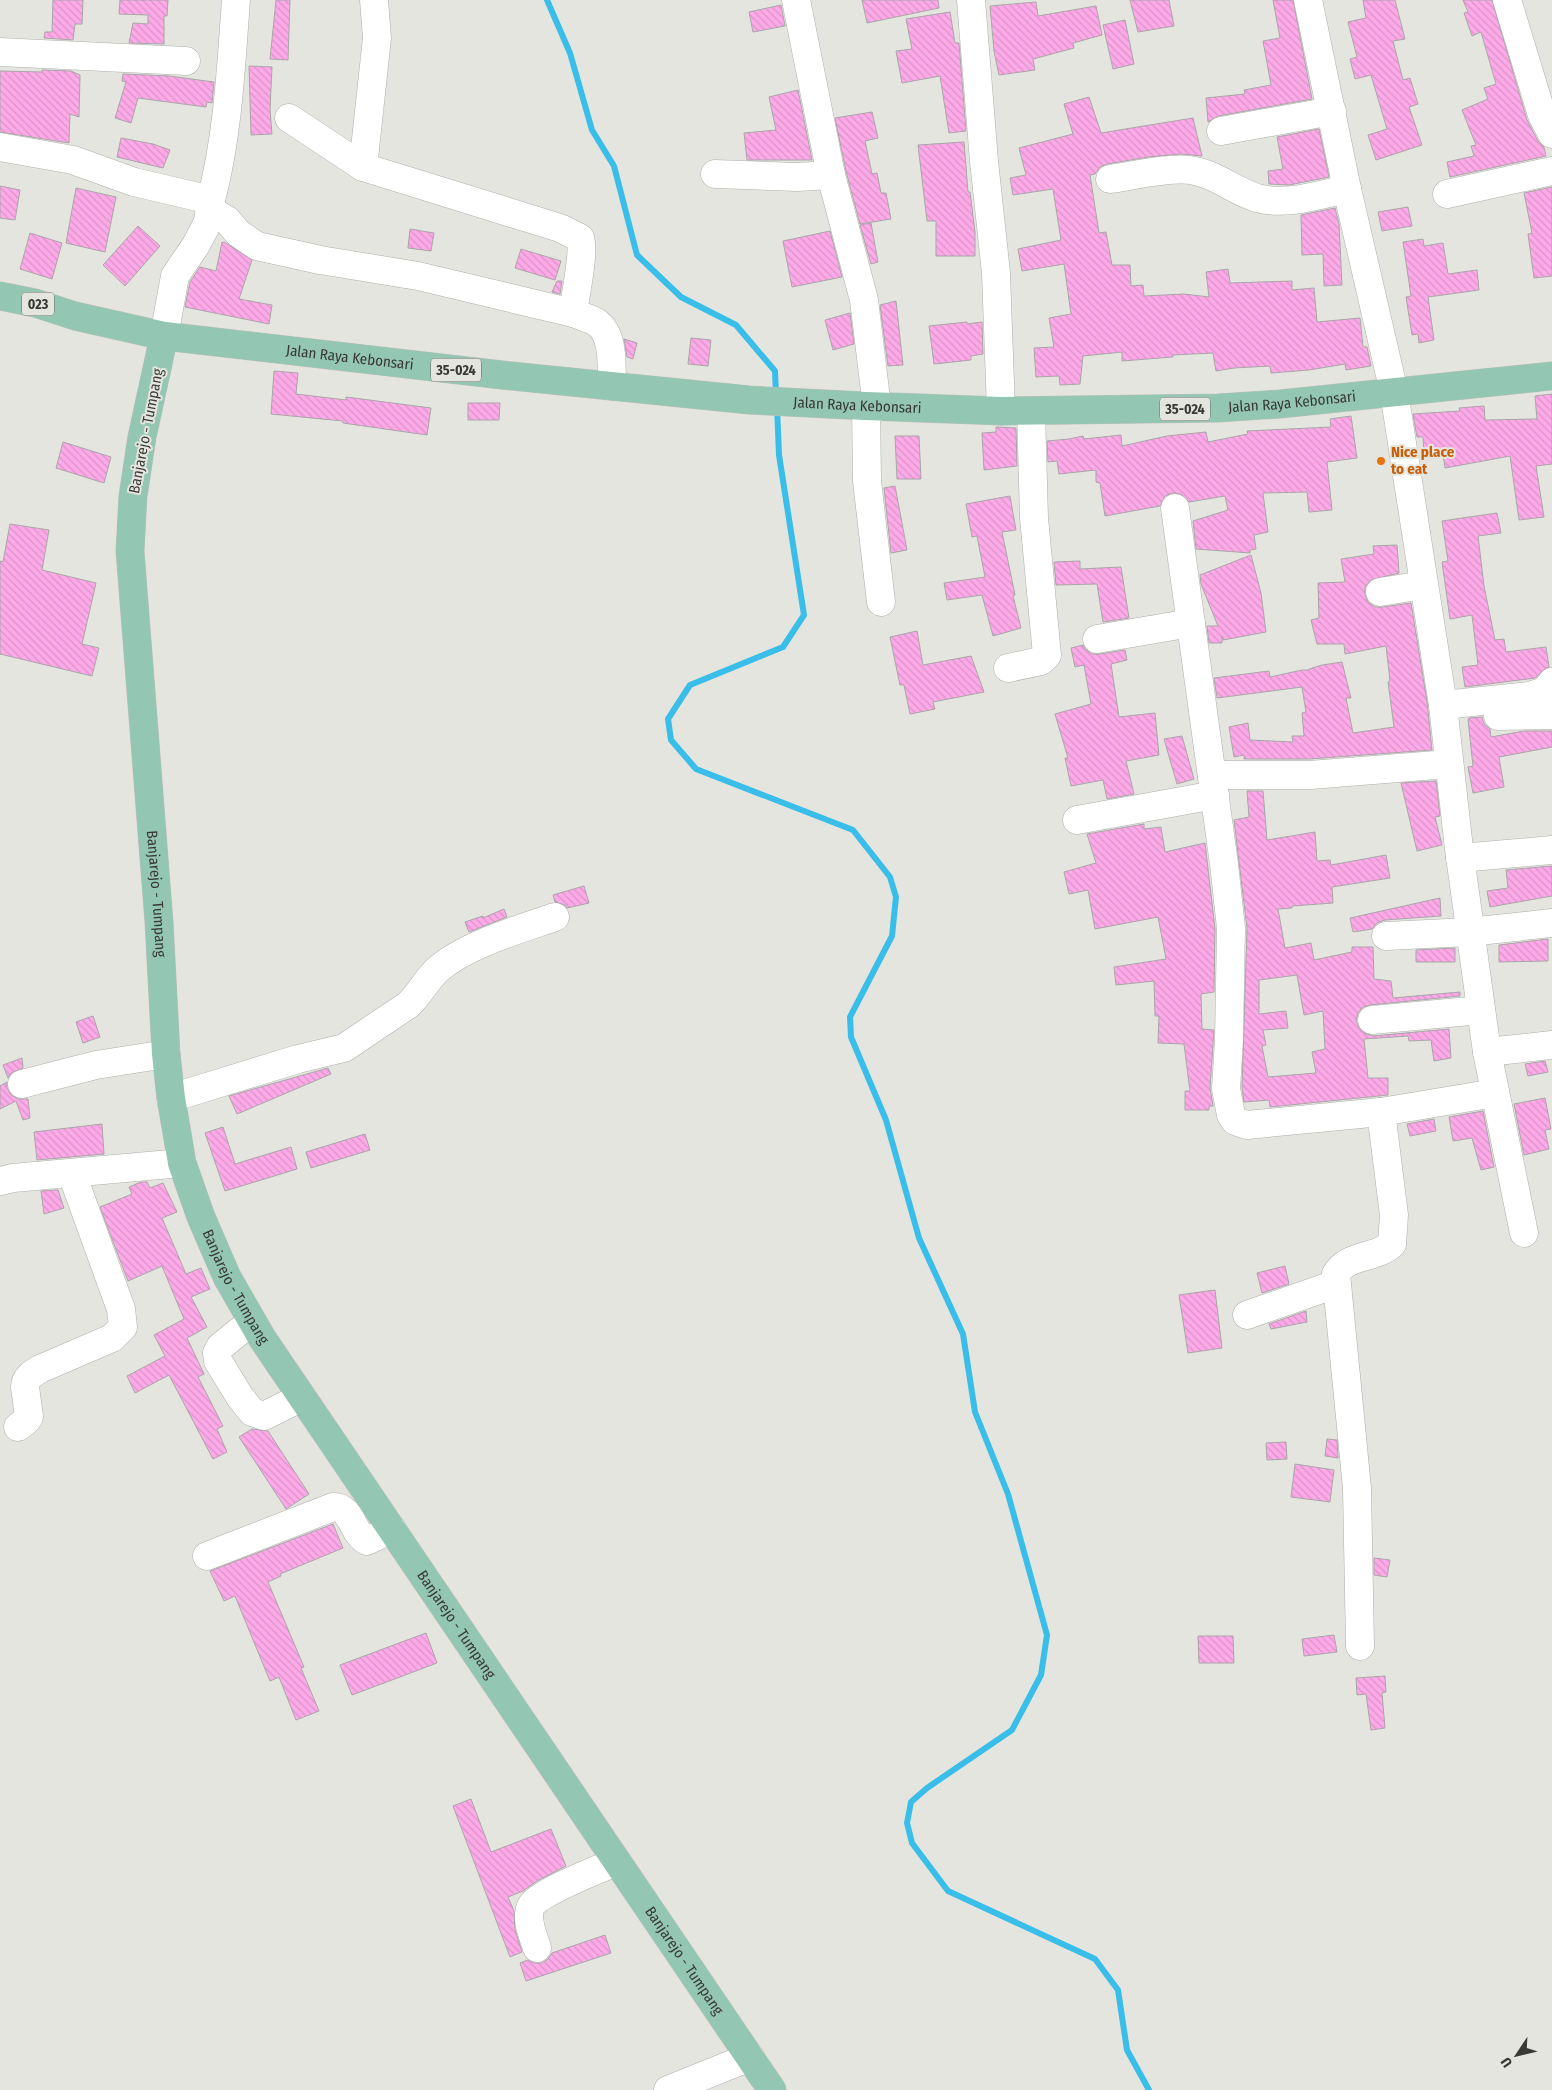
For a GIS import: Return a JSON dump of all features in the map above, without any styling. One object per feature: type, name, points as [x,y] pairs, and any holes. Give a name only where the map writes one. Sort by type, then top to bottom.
[{"type":"main road","name":"023","points":[[0,296],[35,303],[75,316],[131,327],[164,336]]},
{"type":"main road","name":"Jalan Raya Kebonsari","points":[[164,336],[502,376],[749,400],[1001,411],[1218,408],[1552,376]]},
{"type":"main road","name":"Banjarejo - Tumpang","points":[[164,336],[142,437],[133,496],[130,551],[159,922],[166,1054],[182,1163],[219,1261],[252,1321],[302,1398],[772,2090]]},
{"type":"street","points":[[164,336],[175,276],[196,245],[208,222],[207,194],[226,120],[236,0]]},
{"type":"street","points":[[363,167],[377,38],[374,0]]},
{"type":"street","points":[[796,0],[832,175],[864,300],[872,406],[867,481],[881,602]]},
{"type":"street","points":[[971,0],[984,161],[996,273],[1001,411]]},
{"type":"street","points":[[1308,0],[1347,189],[1394,392],[1444,711],[1469,932],[1487,1052],[1524,1233]]},
{"type":"street","points":[[1512,1],[1542,115],[1552,134]]},
{"type":"street","points":[[0,52],[186,61]]},
{"type":"street","points":[[1221,131],[1332,111]]},
{"type":"street","points":[[289,118],[363,167],[560,228],[580,238],[582,243],[573,313]]},
{"type":"street","points":[[0,146],[73,160],[134,182],[207,194],[238,233],[257,246],[320,260],[418,276],[573,313],[596,322],[606,335],[611,356],[612,386]]},
{"type":"street","points":[[1110,179],[1189,170],[1204,174],[1258,198],[1281,201],[1308,198],[1347,189]]},
{"type":"street","points":[[1447,194],[1552,170]]},
{"type":"street","points":[[715,174],[832,175]]},
{"type":"street","points":[[1008,668],[1041,661],[1047,655],[1034,518],[1031,411]]},
{"type":"street","points":[[1175,508],[1231,928],[1226,1089],[1231,1115],[1235,1121],[1247,1125],[1381,1112],[1495,1093]]},
{"type":"street","points":[[1380,592],[1423,585]]},
{"type":"street","points":[[1098,639],[1191,623]]},
{"type":"street","points":[[1444,711],[1530,696],[1545,691],[1552,682]]},
{"type":"street","points":[[1444,711],[1552,715]]},
{"type":"street","points":[[1077,820],[1213,785],[1449,764]]},
{"type":"street","points":[[1460,858],[1552,850]]},
{"type":"street","points":[[171,1098],[298,1059],[344,1048],[408,1005],[416,998],[436,971],[449,961],[469,950],[555,917]]},
{"type":"street","points":[[1386,936],[1469,932],[1552,923]]},
{"type":"street","points":[[1372,1020],[1481,1010]]},
{"type":"street","points":[[1487,1052],[1552,1045]]},
{"type":"street","points":[[22,1084],[96,1065],[166,1054]]},
{"type":"street","points":[[1360,1646],[1357,1488],[1336,1274],[1344,1264],[1380,1253],[1392,1244],[1394,1215],[1381,1112]]},
{"type":"street","points":[[0,1181],[13,1178],[182,1163]]},
{"type":"street","points":[[18,1427],[29,1417],[25,1383],[30,1376],[40,1369],[115,1337],[123,1327],[121,1309],[72,1174]]},
{"type":"street","points":[[1247,1315],[1336,1284]]},
{"type":"street","points":[[252,1321],[220,1347],[217,1353],[218,1362],[240,1396],[252,1412],[264,1416],[302,1398]]},
{"type":"street","points":[[207,1556],[333,1507],[340,1508],[346,1512],[361,1537],[367,1540],[392,1529]]},
{"type":"street","points":[[537,1948],[529,1922],[530,1907],[533,1903],[545,1894],[616,1862]]},
{"type":"street","points":[[668,2090],[750,2057]]},
{"type":"building","points":[[53,0],[83,0],[82,24],[75,24],[73,40],[44,38],[45,32],[52,32]]},
{"type":"building","points":[[120,0],[168,0],[167,16],[164,16],[164,44],[129,43],[133,23],[148,24],[148,15],[119,14]]},
{"type":"building","points":[[276,0],[290,0],[288,60],[270,59]]},
{"type":"building","points":[[862,0],[938,0],[939,8],[867,23]]},
{"type":"building","points":[[1130,0],[1169,0],[1174,26],[1138,32]]},
{"type":"building","points":[[1273,0],[1293,0],[1312,99],[1218,116],[1208,122],[1206,98],[1245,94],[1244,90],[1271,85],[1263,41],[1280,38]]},
{"type":"building","points":[[1363,0],[1395,0],[1405,39],[1393,41],[1403,80],[1410,78],[1418,104],[1409,107],[1422,145],[1376,160],[1368,135],[1387,129],[1371,75],[1355,79],[1350,59],[1357,57],[1348,22],[1366,18]]},
{"type":"building","points":[[1463,0],[1492,0],[1527,120],[1538,141],[1544,147],[1546,156],[1450,177],[1447,162],[1474,156],[1471,146],[1476,145],[1462,110],[1488,99],[1484,88],[1496,84],[1481,32],[1472,36],[1464,13],[1468,12]]},
{"type":"building","points":[[1036,2],[1038,16],[1096,6],[1102,35],[1073,43],[1074,48],[1033,59],[1035,70],[999,75],[994,51],[990,6]]},
{"type":"building","points":[[781,5],[785,26],[753,32],[749,12]]},
{"type":"building","points":[[950,12],[955,43],[959,43],[966,131],[949,133],[940,76],[902,83],[896,51],[912,49],[906,19]]},
{"type":"building","points":[[1125,20],[1134,64],[1113,69],[1103,25]]},
{"type":"building","points":[[249,66],[272,67],[270,110],[272,134],[251,135]]},
{"type":"building","points":[[42,70],[71,71],[80,75],[79,117],[70,114],[69,143],[0,132],[0,71],[42,72]]},
{"type":"building","points":[[123,74],[169,76],[214,82],[212,103],[207,102],[206,107],[138,98],[131,123],[115,118],[126,82],[122,81]]},
{"type":"building","points":[[798,90],[812,160],[747,160],[744,133],[776,130],[769,97]]},
{"type":"building","points":[[1089,97],[1101,133],[1193,118],[1202,156],[1181,154],[1148,157],[1107,164],[1100,167],[1095,174],[1090,175],[1099,233],[1106,232],[1112,265],[1130,265],[1131,286],[1143,285],[1144,296],[1184,294],[1209,297],[1206,272],[1228,269],[1230,283],[1292,281],[1292,290],[1314,288],[1317,322],[1360,318],[1363,347],[1367,347],[1371,366],[1346,370],[1345,364],[1309,370],[1271,373],[1270,366],[1216,371],[1213,353],[1173,355],[1173,357],[1122,361],[1122,352],[1083,356],[1080,384],[1060,385],[1059,376],[1036,377],[1034,348],[1054,347],[1049,318],[1071,314],[1064,264],[1022,271],[1018,249],[1061,240],[1053,189],[1013,195],[1010,178],[1026,175],[1019,148],[1073,134],[1064,104]]},
{"type":"building","points":[[872,112],[878,138],[865,141],[872,174],[877,173],[881,193],[886,193],[891,219],[860,224],[835,118]]},
{"type":"building","points":[[1319,129],[1329,177],[1289,185],[1269,184],[1268,171],[1283,169],[1277,137]]},
{"type":"building","points":[[121,138],[153,144],[170,150],[163,168],[117,157]]},
{"type":"building","points":[[964,142],[968,192],[970,192],[975,232],[975,256],[936,256],[936,221],[927,221],[918,145]]},
{"type":"building","points":[[0,186],[20,190],[15,220],[0,218]]},
{"type":"building","points":[[1552,187],[1552,276],[1534,278],[1528,234],[1532,233],[1524,193]]},
{"type":"building","points":[[76,188],[116,197],[105,252],[66,243]]},
{"type":"building","points":[[1408,207],[1412,226],[1382,231],[1378,212]]},
{"type":"building","points":[[1335,208],[1339,224],[1342,285],[1324,286],[1323,254],[1302,255],[1301,215]]},
{"type":"building","points":[[871,223],[878,262],[871,264],[860,225]]},
{"type":"building","points":[[138,226],[160,246],[125,286],[103,265]]},
{"type":"building","points":[[410,229],[434,233],[431,251],[408,248]]},
{"type":"building","points":[[830,231],[842,277],[792,287],[783,241]]},
{"type":"building","points":[[30,233],[62,243],[52,279],[20,269]]},
{"type":"building","points":[[1423,239],[1424,246],[1443,243],[1448,274],[1477,270],[1479,290],[1428,297],[1434,340],[1419,343],[1418,334],[1412,335],[1406,297],[1411,296],[1403,242]]},
{"type":"building","points":[[222,242],[252,260],[239,299],[272,305],[269,324],[185,307],[190,282],[200,267],[216,271]]},
{"type":"building","points":[[521,249],[561,261],[555,280],[515,268]]},
{"type":"building","points":[[557,281],[562,281],[560,294],[552,292]]},
{"type":"building","points":[[896,301],[903,365],[888,366],[880,305]]},
{"type":"building","points":[[850,313],[854,344],[833,350],[825,320]]},
{"type":"building","points":[[967,322],[967,324],[982,322],[983,354],[971,356],[971,360],[934,364],[929,326]]},
{"type":"building","points":[[691,338],[711,340],[708,366],[688,364]]},
{"type":"building","points":[[624,339],[637,343],[633,359],[627,357]]},
{"type":"building","points":[[274,371],[298,373],[296,394],[346,400],[346,397],[431,408],[427,435],[343,423],[343,421],[271,414]]},
{"type":"building","points":[[1552,394],[1552,464],[1536,466],[1544,517],[1519,520],[1510,456],[1445,468],[1443,454],[1424,455],[1423,437],[1417,437],[1413,414],[1460,411],[1459,408],[1484,406],[1485,420],[1537,419],[1535,396]]},
{"type":"building","points":[[468,403],[500,403],[499,420],[468,420]]},
{"type":"building","points":[[1351,416],[1357,458],[1327,462],[1332,510],[1309,512],[1307,492],[1263,493],[1268,532],[1254,535],[1256,549],[1250,550],[1250,553],[1196,549],[1193,521],[1228,510],[1225,496],[1189,502],[1181,494],[1172,493],[1165,496],[1160,506],[1105,516],[1100,483],[1096,482],[1096,470],[1059,474],[1057,461],[1048,462],[1047,441],[1083,436],[1084,439],[1121,435],[1122,446],[1167,436],[1206,432],[1208,442],[1248,434],[1247,431],[1331,427],[1330,419]]},
{"type":"building","points":[[996,427],[1016,428],[1017,466],[984,470],[982,433],[996,432]]},
{"type":"building","points":[[895,436],[919,436],[921,479],[897,479]]},
{"type":"building","points":[[63,442],[111,457],[104,483],[56,468]]},
{"type":"building","points":[[895,486],[907,550],[891,553],[884,488]]},
{"type":"building","points":[[1010,496],[1016,530],[1002,532],[1015,595],[1013,596],[1021,628],[993,636],[982,595],[947,600],[944,583],[985,577],[977,536],[972,537],[966,504]]},
{"type":"building","points":[[1497,513],[1501,533],[1478,536],[1484,586],[1495,640],[1504,639],[1506,652],[1546,647],[1549,667],[1535,678],[1465,687],[1462,667],[1478,665],[1472,615],[1450,619],[1442,562],[1448,561],[1442,521]]},
{"type":"building","points":[[10,524],[49,530],[42,570],[96,583],[82,644],[99,648],[92,676],[0,654],[0,561],[3,562]]},
{"type":"building","points":[[1397,545],[1399,573],[1371,580],[1365,587],[1365,595],[1368,602],[1375,607],[1411,603],[1427,702],[1432,750],[1309,759],[1244,759],[1244,755],[1234,757],[1229,727],[1248,723],[1250,740],[1293,742],[1292,736],[1304,736],[1302,713],[1306,712],[1302,687],[1217,698],[1214,678],[1269,671],[1270,677],[1342,662],[1351,698],[1346,698],[1353,733],[1394,727],[1388,682],[1390,681],[1386,646],[1345,654],[1344,644],[1317,644],[1311,620],[1319,618],[1318,583],[1345,582],[1341,559],[1374,554],[1373,546]]},
{"type":"building","points":[[1251,555],[1261,593],[1266,632],[1223,640],[1222,636],[1222,643],[1209,643],[1207,626],[1218,626],[1201,584],[1200,575]]},
{"type":"building","points":[[1080,561],[1080,569],[1121,567],[1129,618],[1103,622],[1097,584],[1056,585],[1054,562]]},
{"type":"building","points":[[917,631],[923,665],[971,656],[984,692],[933,702],[935,709],[910,714],[904,685],[900,685],[890,637]]},
{"type":"building","points":[[1083,645],[1092,654],[1125,650],[1127,660],[1111,664],[1119,717],[1155,713],[1159,755],[1126,761],[1134,794],[1107,799],[1103,780],[1071,786],[1065,758],[1068,758],[1055,714],[1091,704],[1084,665],[1075,667],[1071,648]]},
{"type":"building","points":[[1482,717],[1484,724],[1490,729],[1491,737],[1524,731],[1552,731],[1552,747],[1499,757],[1504,787],[1473,793],[1468,767],[1473,766],[1468,720],[1469,718]]},
{"type":"building","points":[[1182,736],[1194,779],[1177,784],[1164,739]]},
{"type":"building","points":[[1436,781],[1440,816],[1435,817],[1442,845],[1417,851],[1401,783]]},
{"type":"building","points":[[1247,791],[1263,791],[1267,840],[1315,832],[1317,861],[1330,860],[1331,865],[1386,855],[1390,878],[1332,887],[1333,903],[1278,909],[1285,948],[1311,943],[1314,960],[1352,952],[1352,947],[1373,947],[1374,979],[1391,981],[1393,998],[1460,992],[1460,996],[1370,1005],[1363,1007],[1358,1013],[1356,1021],[1360,1029],[1366,1034],[1373,1036],[1449,1029],[1451,1058],[1434,1061],[1431,1040],[1409,1041],[1408,1036],[1364,1039],[1368,1078],[1388,1078],[1388,1095],[1270,1107],[1269,1100],[1244,1102],[1242,1088],[1247,928],[1234,820],[1249,817]],"holes":[[[1297,975],[1304,1015],[1323,1011],[1325,1049],[1312,1052],[1316,1073],[1268,1077],[1262,1046],[1266,1045],[1263,1030],[1288,1028],[1286,1011],[1259,1014],[1259,980]]]},
{"type":"building","points":[[1144,824],[1144,829],[1161,827],[1165,852],[1205,843],[1215,929],[1214,992],[1201,994],[1202,1029],[1214,1030],[1210,1088],[1213,1106],[1209,1106],[1209,1110],[1185,1110],[1185,1091],[1190,1091],[1184,1044],[1158,1043],[1159,1016],[1155,1016],[1154,981],[1116,985],[1114,967],[1166,959],[1158,917],[1095,929],[1088,890],[1069,894],[1064,872],[1096,863],[1087,834]]},
{"type":"building","points":[[1552,866],[1552,896],[1490,907],[1487,891],[1508,888],[1506,870]]},
{"type":"building","points":[[584,886],[589,903],[567,908],[565,905],[555,902],[553,895]]},
{"type":"building","points":[[1440,898],[1441,916],[1385,920],[1377,923],[1372,929],[1353,932],[1350,918]]},
{"type":"building","points":[[504,909],[507,917],[469,932],[465,922],[483,916],[483,918]]},
{"type":"building","points":[[1548,939],[1548,961],[1499,962],[1499,945]]},
{"type":"building","points":[[1455,948],[1455,962],[1416,962],[1416,950]]},
{"type":"building","points":[[93,1016],[100,1037],[83,1043],[76,1022]]},
{"type":"building","points":[[22,1058],[23,1068],[11,1073],[8,1078],[3,1065]]},
{"type":"building","points":[[1545,1061],[1548,1072],[1528,1076],[1525,1064]]},
{"type":"building","points":[[328,1068],[331,1074],[237,1114],[229,1096]]},
{"type":"building","points":[[7,1082],[7,1088],[11,1095],[18,1099],[28,1099],[30,1118],[23,1120],[16,1101],[0,1109],[0,1086]]},
{"type":"building","points":[[1545,1098],[1551,1129],[1545,1130],[1549,1149],[1524,1155],[1514,1104]]},
{"type":"building","points":[[1483,1111],[1494,1167],[1481,1170],[1472,1138],[1453,1141],[1449,1117]]},
{"type":"building","points":[[1434,1119],[1436,1131],[1410,1136],[1407,1124]]},
{"type":"building","points":[[102,1124],[104,1154],[37,1160],[34,1132]]},
{"type":"building","points":[[223,1127],[235,1164],[291,1147],[297,1169],[225,1191],[205,1133]]},
{"type":"building","points":[[365,1134],[370,1150],[311,1168],[306,1152]]},
{"type":"building","points":[[141,1182],[147,1182],[150,1188],[163,1183],[177,1212],[162,1218],[186,1274],[201,1268],[210,1289],[191,1297],[207,1327],[187,1338],[204,1374],[198,1377],[223,1426],[217,1429],[227,1452],[213,1459],[169,1375],[135,1393],[127,1376],[165,1356],[154,1335],[184,1319],[162,1266],[128,1281],[100,1207],[132,1194],[129,1187]]},
{"type":"building","points":[[58,1190],[64,1208],[44,1214],[41,1191]]},
{"type":"building","points":[[1285,1266],[1289,1284],[1262,1293],[1257,1273]]},
{"type":"building","points":[[1215,1290],[1222,1348],[1188,1353],[1179,1295]]},
{"type":"building","points":[[1306,1311],[1307,1322],[1271,1329],[1269,1324]]},
{"type":"building","points":[[252,1429],[268,1431],[309,1494],[286,1509],[239,1437]]},
{"type":"building","points":[[1327,1439],[1337,1440],[1338,1458],[1325,1456]]},
{"type":"building","points":[[1286,1442],[1287,1459],[1267,1460],[1266,1443]]},
{"type":"building","points":[[1295,1464],[1334,1470],[1330,1502],[1291,1497]]},
{"type":"building","points":[[333,1524],[343,1548],[280,1574],[281,1576],[268,1582],[304,1667],[301,1668],[319,1711],[296,1720],[279,1677],[270,1681],[235,1596],[224,1601],[210,1571]]},
{"type":"building","points":[[1374,1558],[1390,1560],[1387,1577],[1374,1575]]},
{"type":"building","points":[[426,1633],[437,1663],[352,1695],[340,1665]]},
{"type":"building","points":[[1334,1635],[1337,1652],[1304,1656],[1302,1639]]},
{"type":"building","points":[[1198,1636],[1233,1636],[1234,1663],[1199,1663]]},
{"type":"building","points":[[1385,1676],[1386,1692],[1382,1693],[1385,1728],[1371,1730],[1366,1694],[1357,1695],[1356,1678]]},
{"type":"building","points":[[471,1799],[491,1852],[551,1829],[566,1866],[537,1881],[523,1891],[508,1897],[514,1911],[515,1930],[522,1952],[510,1957],[453,1806]]},
{"type":"building","points":[[605,1935],[611,1953],[526,1981],[520,1963],[528,1960],[534,1963],[542,1963],[552,1953]]},
{"type":"waterway","points":[[547,0],[570,53],[592,130],[614,166],[637,255],[681,297],[736,325],[775,371],[776,395]]},
{"type":"waterway","points":[[777,407],[779,455],[804,615],[783,647],[690,685],[668,719],[671,740],[696,769],[853,830],[890,877],[896,897],[892,936],[850,1017],[851,1037],[886,1120],[919,1238],[963,1334],[975,1412],[1008,1494],[1047,1635],[1041,1675],[1012,1730],[927,1788],[911,1802],[907,1823],[912,1843],[948,1891],[1095,1959],[1118,1990],[1127,2050],[1149,2090]]},
{"type":"place","name":"Nice place to eat","points":[[1381,461]]}]
